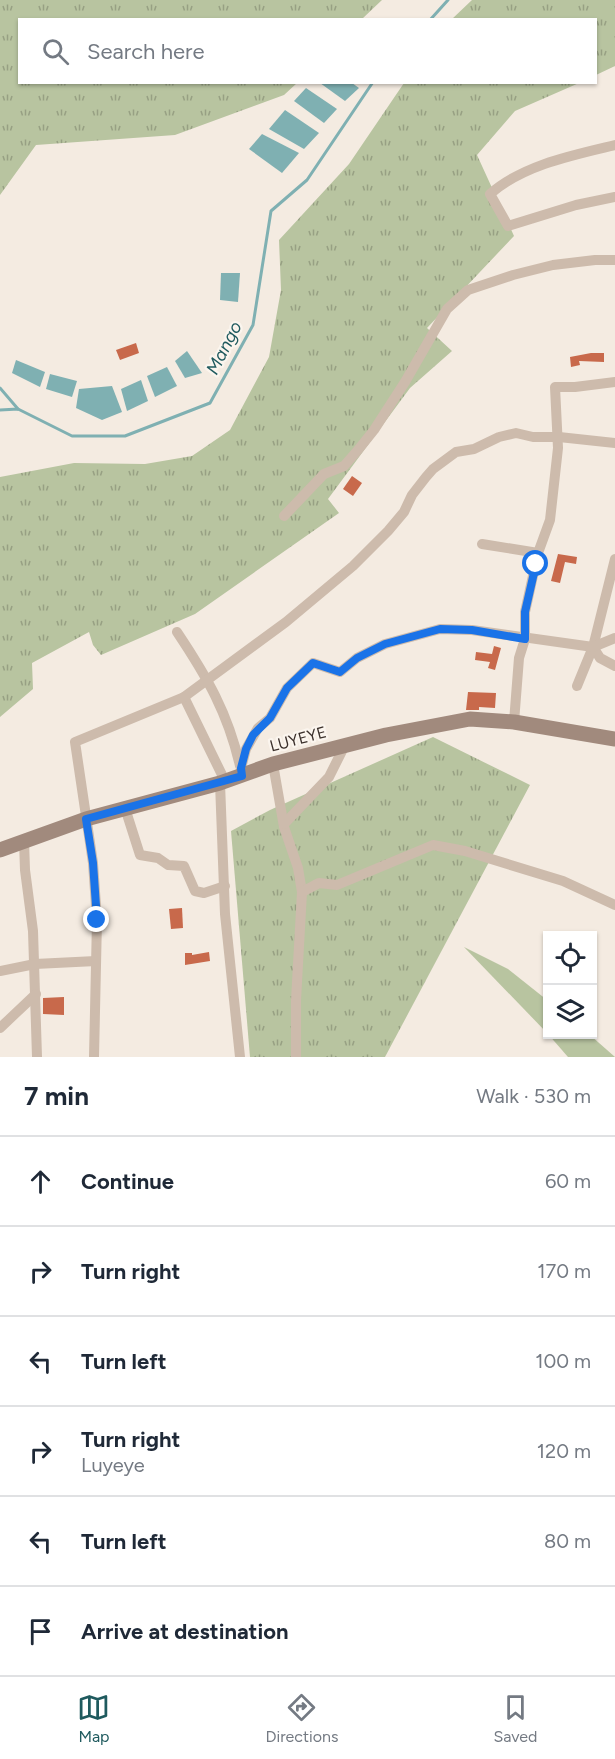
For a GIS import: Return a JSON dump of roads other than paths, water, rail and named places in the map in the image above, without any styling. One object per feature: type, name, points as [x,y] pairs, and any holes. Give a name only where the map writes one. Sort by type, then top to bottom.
[{"type":"street","points":[[615,145],[538,167],[499,186],[490,194],[508,226],[576,205],[615,197]]},
{"type":"street","points":[[284,516],[324,474],[344,466],[358,450],[405,382],[447,309],[468,290],[553,265],[596,260],[615,261]]},
{"type":"street","points":[[514,722],[519,658],[525,639],[525,612],[538,553],[550,520],[558,437],[555,387],[612,384]]},
{"type":"street","points":[[94,1057],[97,920],[93,863],[75,742],[184,697],[209,681],[286,622],[353,566],[404,512],[412,495],[433,469],[456,452],[474,449],[499,437],[516,434],[615,443]]},
{"type":"street","points":[[482,544],[538,553]]},
{"type":"street","points":[[577,686],[593,647],[615,559]]},
{"type":"street","points":[[241,772],[246,749],[258,728],[270,718],[287,688],[313,663],[340,672],[357,658],[385,644],[440,629],[472,630],[593,647],[615,638]]},
{"type":"street","points":[[177,632],[209,681],[234,738],[241,772]]},
{"type":"street","points":[[593,647],[600,658],[615,666]]},
{"type":"street","points":[[184,697],[222,782],[225,914],[240,1057]]},
{"type":"street","name":"LUYEYE","points":[[0,850],[86,819],[222,782],[241,772],[386,735],[470,718],[514,722],[615,739]]},
{"type":"street","points":[[284,824],[329,777],[345,745]]},
{"type":"street","points":[[273,764],[284,824],[298,868],[302,892],[296,1000],[296,1057]]},
{"type":"street","points":[[125,808],[140,855],[158,858],[168,865],[184,866],[195,891],[204,893],[225,886]]},
{"type":"street","points":[[24,842],[35,964],[37,1057]]},
{"type":"street","points":[[302,892],[319,884],[337,885],[433,845],[465,851],[563,881],[615,905]]},
{"type":"street","points":[[0,971],[35,964],[96,961]]},
{"type":"street","points":[[0,1028],[36,994]]},
{"type":"water","points":[[321,84],[353,84],[359,88],[345,101]]},
{"type":"water","points":[[306,88],[337,109],[324,123],[294,101]]},
{"type":"water","points":[[285,110],[319,133],[304,149],[269,129]]},
{"type":"water","points":[[262,134],[299,153],[282,173],[249,149]]},
{"type":"water","points":[[221,273],[240,273],[238,302],[220,300]]},
{"type":"water","points":[[187,351],[202,373],[185,378],[175,361]]},
{"type":"water","points":[[16,360],[45,372],[40,387],[12,373]]},
{"type":"water","points":[[167,367],[177,386],[155,397],[147,376]]},
{"type":"water","points":[[50,374],[77,381],[72,397],[46,389]]},
{"type":"water","points":[[141,380],[148,401],[127,411],[121,389]]},
{"type":"water","points":[[112,386],[122,412],[102,420],[76,408],[79,389]]},
{"type":"waterway","name":"Mango","points":[[432,18],[448,0]]},
{"type":"waterway","name":"Mango","points":[[0,410],[18,409],[72,436],[125,436],[210,403],[253,325],[271,211],[307,180],[372,84]]},
{"type":"waterway","points":[[0,388],[18,409]]}]
